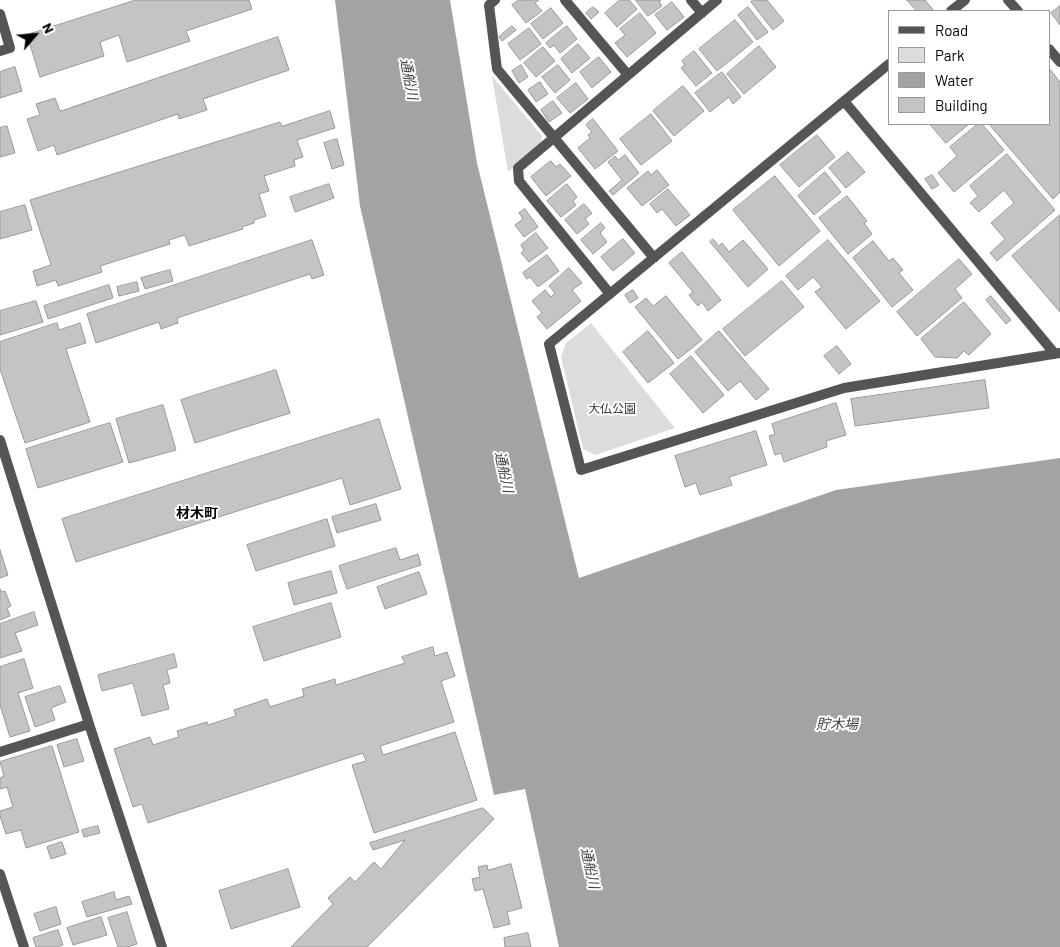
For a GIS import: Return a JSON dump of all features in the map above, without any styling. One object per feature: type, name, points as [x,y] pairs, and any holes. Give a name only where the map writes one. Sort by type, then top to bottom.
[{"type":"street","points":[[495,0],[489,5],[497,69],[654,258]]},
{"type":"street","points":[[565,0],[628,75]]},
{"type":"street","points":[[691,0],[702,12]]},
{"type":"street","points":[[610,294],[519,182],[518,168],[717,0]]},
{"type":"street","points":[[952,10],[965,0]]},
{"type":"street","points":[[1008,0],[1017,10]]},
{"type":"street","points":[[0,14],[10,48],[0,51]]},
{"type":"street","points":[[1050,50],[1060,62]]},
{"type":"street","points":[[888,65],[549,344],[582,470],[844,388],[1057,353]]},
{"type":"street","points":[[844,101],[1057,353]]},
{"type":"street","points":[[0,440],[89,724],[162,947]]},
{"type":"street","points":[[0,752],[89,724]]},
{"type":"street","points":[[0,874],[24,947]]},
{"type":"green space","points":[[492,76],[542,136],[541,145],[508,172]]},
{"type":"green space","name":"大仏公園","points":[[591,323],[675,428],[595,455],[583,449],[561,357],[566,343]]},
{"type":"water","name":"貯木場","points":[[335,0],[450,0],[477,163],[579,578],[836,490],[1060,458],[1060,947],[559,947],[525,789],[494,795],[360,206]]},
{"type":"building","points":[[136,0],[249,0],[252,9],[186,31],[190,41],[127,62],[119,35],[100,42],[104,56],[40,77],[27,35]]},
{"type":"building","points":[[519,0],[539,0],[535,3],[542,11],[526,23],[512,5]]},
{"type":"building","points":[[620,0],[629,0],[637,9],[617,27],[605,13]]},
{"type":"building","points":[[636,0],[661,0],[659,1],[662,6],[648,16]]},
{"type":"building","points":[[753,0],[767,0],[784,21],[773,30],[751,2]]},
{"type":"building","points":[[907,0],[925,0],[933,10],[916,10]]},
{"type":"building","points":[[672,2],[684,17],[667,30],[655,15]]},
{"type":"building","points":[[1060,6],[1060,25],[1051,13]]},
{"type":"building","points":[[593,7],[599,12],[591,19],[586,13]]},
{"type":"building","points":[[748,7],[768,32],[757,40],[738,15]]},
{"type":"building","points":[[551,8],[563,23],[543,39],[531,24]]},
{"type":"building","points":[[640,13],[656,33],[627,57],[615,43],[625,35],[620,29]]},
{"type":"building","points":[[735,20],[753,42],[717,71],[699,49]]},
{"type":"building","points":[[512,26],[516,30],[502,41],[499,37]]},
{"type":"building","points":[[567,26],[577,39],[560,53],[554,45],[550,48],[546,43]]},
{"type":"building","points":[[529,28],[541,44],[520,60],[508,44]]},
{"type":"building","points":[[278,37],[289,70],[203,99],[207,110],[179,119],[178,114],[57,155],[54,145],[38,151],[27,119],[40,115],[36,104],[55,98],[60,111]]},
{"type":"building","points":[[578,44],[590,58],[572,73],[561,59]]},
{"type":"building","points":[[759,46],[776,67],[744,94],[727,74]]},
{"type":"building","points":[[543,47],[555,61],[536,77],[524,63]]},
{"type":"building","points":[[694,51],[712,73],[696,86],[681,68],[685,65],[682,61]]},
{"type":"building","points":[[599,57],[611,72],[592,88],[580,72]]},
{"type":"building","points":[[521,65],[528,77],[519,83],[512,71]]},
{"type":"building","points":[[558,65],[570,80],[555,93],[542,77]]},
{"type":"building","points":[[15,67],[22,91],[0,98],[0,72]]},
{"type":"building","points":[[1050,69],[1060,82],[1060,192],[1053,199],[990,125],[1050,125]]},
{"type":"building","points":[[722,72],[741,97],[733,104],[729,97],[710,112],[695,93]]},
{"type":"building","points":[[540,82],[548,94],[536,102],[528,90]]},
{"type":"building","points":[[576,83],[588,99],[570,113],[557,98]]},
{"type":"building","points":[[683,86],[704,111],[674,136],[653,111]]},
{"type":"building","points":[[553,101],[562,113],[549,122],[541,110]]},
{"type":"building","points":[[330,111],[335,128],[297,140],[303,157],[294,160],[295,166],[264,176],[269,191],[259,194],[266,216],[254,220],[254,223],[242,227],[243,229],[189,246],[185,235],[169,240],[170,244],[100,266],[102,272],[58,286],[56,280],[37,286],[33,271],[51,265],[30,200],[280,122],[282,126]]},
{"type":"building","points":[[651,114],[672,141],[641,165],[620,139]]},
{"type":"building","points":[[593,119],[618,151],[595,169],[578,148],[590,138],[588,135],[592,132],[586,125]]},
{"type":"building","points":[[931,125],[968,125],[946,143]]},
{"type":"building","points":[[977,125],[983,125],[1004,150],[954,192],[938,173],[957,156],[950,147]]},
{"type":"building","points":[[7,126],[15,153],[0,157],[0,128]]},
{"type":"building","points":[[817,135],[835,157],[799,187],[780,165]]},
{"type":"building","points":[[337,139],[344,165],[332,169],[324,143]]},
{"type":"building","points":[[848,152],[865,172],[846,188],[829,168]]},
{"type":"building","points":[[1007,154],[1055,210],[997,261],[990,253],[1005,239],[991,223],[1014,203],[1004,190],[979,212],[970,203],[978,196],[970,186]]},
{"type":"building","points":[[625,155],[639,173],[613,195],[609,191],[622,180],[608,162],[615,156],[618,160]]},
{"type":"building","points":[[551,161],[556,167],[560,164],[571,176],[546,196],[531,177]]},
{"type":"building","points":[[657,170],[669,185],[642,206],[627,188],[648,171],[651,175]]},
{"type":"building","points":[[825,172],[841,192],[814,215],[798,196]]},
{"type":"building","points":[[932,175],[939,185],[932,189],[925,179]]},
{"type":"building","points":[[775,176],[820,231],[779,266],[733,210]]},
{"type":"building","points":[[329,184],[334,198],[295,212],[290,197]]},
{"type":"building","points":[[567,184],[577,197],[573,201],[576,205],[561,217],[547,201]]},
{"type":"building","points":[[668,189],[690,215],[676,226],[662,209],[657,213],[650,204]]},
{"type":"building","points":[[847,196],[867,221],[864,223],[872,234],[848,254],[819,218]]},
{"type":"building","points":[[584,204],[592,213],[585,219],[589,224],[577,234],[565,220]]},
{"type":"building","points":[[25,205],[32,230],[0,239],[0,212]]},
{"type":"building","points":[[525,209],[538,227],[524,237],[515,225],[523,219],[519,213]]},
{"type":"building","points":[[1060,215],[1060,312],[1012,256]]},
{"type":"building","points":[[601,223],[605,228],[600,233],[607,242],[593,254],[581,240]]},
{"type":"building","points":[[536,233],[548,248],[529,262],[521,253],[524,250],[521,245]]},
{"type":"building","points":[[623,239],[635,253],[613,271],[601,257]]},
{"type":"building","points":[[713,239],[719,246],[722,243],[729,252],[743,240],[768,269],[748,287],[710,242]]},
{"type":"building","points":[[312,240],[324,275],[312,279],[310,274],[177,318],[178,323],[161,329],[159,322],[96,343],[87,314]]},
{"type":"building","points":[[828,240],[880,301],[846,329],[815,292],[822,287],[813,277],[798,290],[786,276]]},
{"type":"building","points":[[873,241],[889,261],[893,258],[903,270],[899,273],[913,290],[892,307],[853,258]]},
{"type":"building","points":[[682,252],[721,300],[708,311],[702,302],[698,306],[689,295],[693,292],[669,263]]},
{"type":"building","points":[[547,255],[559,271],[538,287],[530,277],[527,279],[523,273]]},
{"type":"building","points":[[959,259],[972,274],[955,289],[962,298],[917,336],[897,312]]},
{"type":"building","points":[[569,268],[582,283],[572,290],[581,301],[547,329],[537,317],[542,313],[532,301],[545,290],[551,297],[555,293],[549,286]]},
{"type":"building","points":[[170,270],[173,281],[145,289],[141,278]]},
{"type":"building","points":[[782,281],[804,307],[745,356],[723,329]]},
{"type":"building","points":[[137,282],[139,291],[119,296],[117,287]]},
{"type":"building","points":[[109,285],[113,298],[48,319],[44,306]]},
{"type":"building","points":[[633,290],[638,298],[630,303],[625,295]]},
{"type":"building","points":[[666,296],[702,340],[678,359],[635,307],[646,298],[653,306]]},
{"type":"building","points":[[991,296],[1011,320],[1006,324],[986,300]]},
{"type":"building","points":[[36,301],[43,322],[0,335],[0,311]]},
{"type":"building","points":[[964,302],[991,334],[969,355],[964,351],[957,358],[935,357],[921,339]]},
{"type":"building","points":[[57,323],[59,330],[80,323],[86,343],[66,349],[90,422],[25,443],[0,369],[0,342]]},
{"type":"building","points":[[648,331],[674,363],[648,383],[623,352]]},
{"type":"building","points":[[719,331],[769,389],[756,400],[740,381],[728,391],[695,352]]},
{"type":"building","points":[[837,346],[851,364],[839,374],[824,356]]},
{"type":"building","points":[[691,356],[724,395],[703,413],[670,374]]},
{"type":"building","points":[[276,370],[290,413],[195,443],[181,400]]},
{"type":"building","points":[[985,380],[989,408],[855,426],[851,399]]},
{"type":"building","points":[[836,403],[846,435],[826,441],[827,447],[784,462],[781,453],[775,455],[769,436],[775,434],[772,424]]},
{"type":"building","points":[[163,405],[176,450],[129,463],[116,419]]},
{"type":"building","points":[[379,419],[401,489],[350,505],[342,478],[76,562],[62,519]]},
{"type":"building","points":[[110,423],[123,462],[38,488],[26,449]]},
{"type":"building","points":[[756,431],[767,465],[729,477],[732,485],[700,495],[696,483],[685,487],[675,456]]},
{"type":"building","points":[[376,504],[381,520],[337,533],[332,517]]},
{"type":"building","points":[[327,519],[335,546],[256,571],[247,545]]},
{"type":"building","points":[[396,548],[400,560],[418,554],[421,565],[347,589],[339,566]]},
{"type":"building","points":[[0,550],[8,575],[0,578]]},
{"type":"building","points":[[331,571],[337,593],[294,605],[288,583]]},
{"type":"building","points":[[419,572],[427,594],[385,609],[377,587]]},
{"type":"building","points":[[0,589],[1,592],[5,591],[11,606],[7,608],[10,616],[0,620]]},
{"type":"building","points":[[331,603],[341,637],[264,661],[253,627]]},
{"type":"building","points":[[34,612],[38,625],[15,633],[22,651],[0,658],[0,624]]},
{"type":"building","points":[[433,647],[435,656],[447,652],[455,676],[441,681],[454,722],[380,746],[383,755],[455,732],[477,800],[374,833],[352,765],[366,761],[363,753],[148,823],[142,804],[133,807],[114,749],[150,737],[153,745],[179,737],[177,731],[207,722],[208,725],[236,716],[234,710],[267,699],[270,707],[304,696],[302,689],[335,679],[336,685],[405,663],[402,657]]},
{"type":"building","points":[[174,654],[177,667],[167,670],[170,683],[163,685],[169,709],[142,716],[133,683],[102,691],[98,675]]},
{"type":"building","points":[[24,659],[33,688],[18,693],[30,731],[10,737],[0,705],[0,667]]},
{"type":"building","points":[[60,686],[66,702],[51,708],[55,720],[35,727],[25,697]]},
{"type":"building","points":[[77,739],[84,761],[64,767],[57,745]]},
{"type":"building","points":[[52,746],[79,832],[26,848],[21,830],[6,834],[0,816],[0,811],[13,807],[7,787],[0,789],[0,778],[4,776],[0,762]]},
{"type":"building","points":[[483,808],[494,819],[367,947],[291,947],[333,904],[328,898],[350,877],[355,882],[374,862],[381,869],[405,840],[373,850],[370,843]]},
{"type":"building","points":[[98,826],[100,833],[84,837],[82,830]]},
{"type":"building","points":[[62,842],[66,854],[51,859],[47,847]]},
{"type":"building","points":[[511,864],[522,908],[507,912],[510,924],[494,928],[483,889],[475,891],[472,879],[480,877],[478,867],[487,865],[488,870]]},
{"type":"building","points":[[288,869],[300,907],[231,929],[219,891]]},
{"type":"building","points":[[114,892],[116,900],[129,896],[132,904],[87,917],[82,902]]},
{"type":"building","points":[[56,907],[61,924],[40,931],[34,914]]},
{"type":"building","points":[[127,912],[137,944],[118,947],[108,918]]},
{"type":"building","points":[[101,917],[107,935],[73,945],[67,928]]},
{"type":"building","points":[[58,930],[63,945],[57,947],[36,947],[33,938]]},
{"type":"building","points":[[528,933],[531,947],[505,947],[504,938]]},
{"type":"district","name":"材木町","points":[[197,513]]},
{"type":"water label","name":"通船川","points":[[409,79]]},
{"type":"water label","name":"通船川","points":[[504,472]]},
{"type":"water label","name":"通船川","points":[[590,868]]}]
